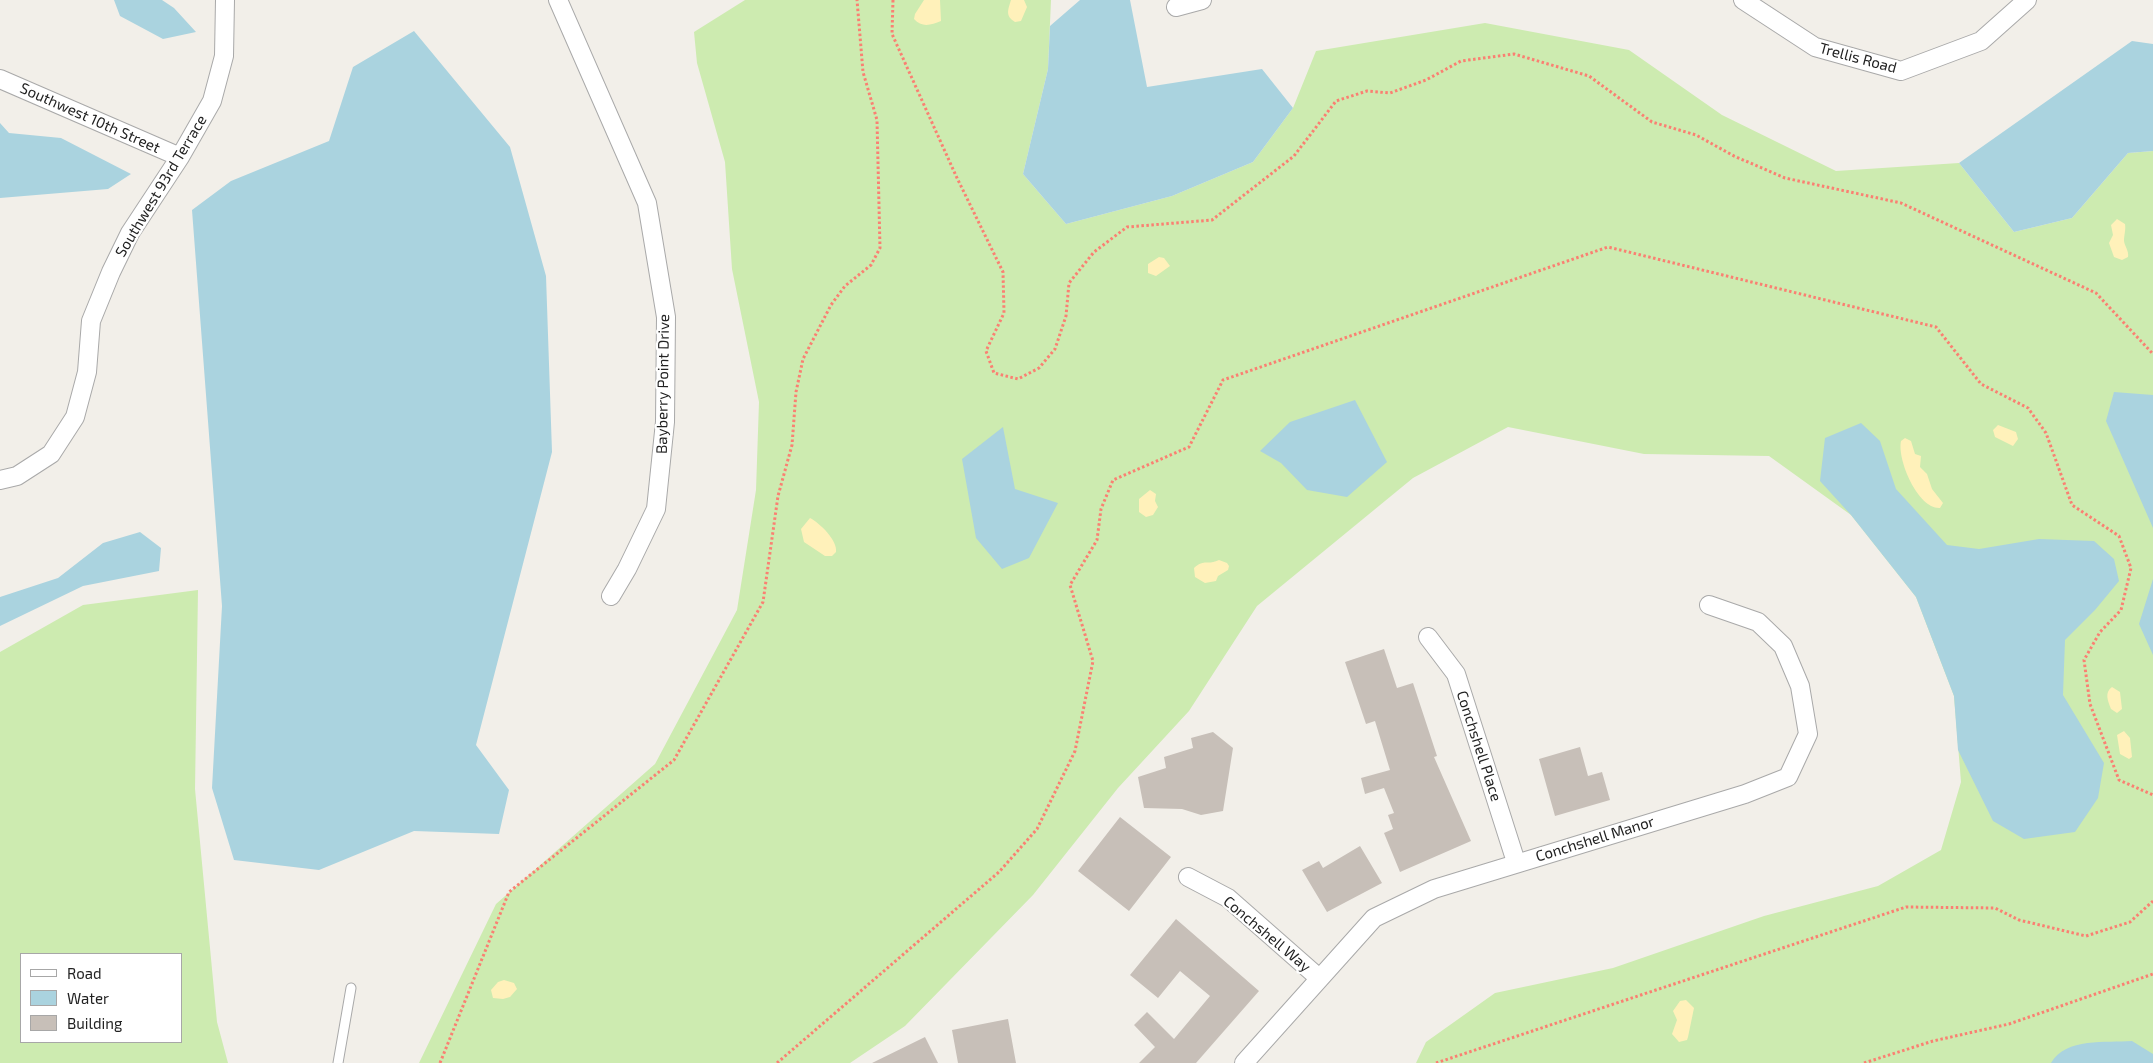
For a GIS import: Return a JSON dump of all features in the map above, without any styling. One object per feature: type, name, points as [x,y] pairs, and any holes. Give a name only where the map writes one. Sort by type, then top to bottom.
[{"type":"street","name":"Southwest 93rd Terrace","points":[[0,480],[17,476],[52,454],[75,417],[87,372],[91,321],[130,233],[180,157],[212,101],[224,56],[225,0]]},
{"type":"street","name":"Bayberry Point Drive","points":[[558,0],[647,203],[666,317],[665,422],[656,509],[627,569],[611,596]]},
{"type":"street","points":[[1176,7],[1202,0]]},
{"type":"street","name":"Trellis Road","points":[[1743,0],[1815,47],[1901,71],[1981,42],[2027,0]]},
{"type":"street","name":"Southwest 10th Street","points":[[0,79],[180,157]]},
{"type":"street","name":"Conchshell Manor","points":[[1244,1063],[1374,918],[1434,888],[1745,794],[1788,777],[1808,734],[1800,686],[1782,646],[1758,622],[1708,605]]},
{"type":"street","name":"Conchshell Place","points":[[1428,637],[1456,674],[1516,862]]},
{"type":"street","name":"Conchshell Way","points":[[1188,877],[1228,898],[1319,978]]},
{"type":"lane","points":[[338,1063],[350,988]]},
{"type":"path","points":[[440,1063],[510,892],[674,760],[763,602],[778,496],[792,445],[796,392],[802,359],[845,286],[871,265],[880,248],[877,120],[862,72],[857,0]]},
{"type":"path","points":[[893,0],[892,34],[958,178],[1004,272],[1004,313],[986,351],[994,373],[1018,379],[1039,368],[1054,349],[1066,316],[1069,283],[1094,252],[1127,227],[1212,220],[1294,156],[1336,101],[1367,91],[1390,93],[1426,80],[1461,61],[1514,54],[1589,76],[1652,122],[1696,135],[1734,156],[1785,178],[1901,202],[2096,293],[2153,354]]},
{"type":"path","points":[[777,1063],[999,872],[1037,829],[1075,751],[1093,661],[1070,585],[1097,540],[1101,509],[1113,480],[1189,447],[1223,380],[1608,247],[1936,327],[1981,384],[2028,408],[2046,433],[2072,505],[2119,536],[2132,568],[2121,610],[2100,632],[2084,660],[2090,704],[2118,780],[2153,795]]},
{"type":"path","points":[[1436,1063],[1906,907],[1995,908],[2019,920],[2086,936],[2130,922],[2153,901]]},
{"type":"path","points":[[1864,1063],[1934,1041],[2009,1024],[2153,974]]},
{"type":"green space","points":[[745,0],[1051,0],[1048,69],[1023,174],[1066,224],[1172,196],[1253,162],[1293,108],[1316,51],[1485,23],[1629,50],[1722,115],[1836,171],[1959,163],[2014,232],[2072,218],[2128,153],[2153,151],[2153,1063],[1416,1063],[1426,1042],[1495,993],[1613,968],[1764,916],[1878,886],[1941,850],[1961,782],[1954,696],[1916,597],[1851,515],[1769,456],[1644,454],[1508,427],[1413,478],[1257,606],[1189,711],[1118,788],[1033,895],[905,1026],[850,1063],[419,1063],[496,904],[655,764],[737,610],[756,490],[759,402],[732,269],[725,162],[697,63],[694,32]]},
{"type":"green space","points":[[198,590],[195,789],[217,1022],[228,1063],[0,1063],[0,652],[83,605]]},
{"type":"sand","points":[[924,0],[940,0],[941,21],[923,25],[914,19]]},
{"type":"sand","points":[[1011,0],[1024,0],[1027,7],[1021,21],[1015,22],[1009,15],[1008,10]]},
{"type":"sand","points":[[2117,219],[2125,224],[2124,241],[2128,257],[2122,260],[2114,257],[2109,243],[2113,235],[2111,225]]},
{"type":"sand","points":[[1159,257],[1164,258],[1170,266],[1156,276],[1148,273],[1148,264]]},
{"type":"sand","points":[[1998,425],[2016,432],[2018,439],[2013,446],[1995,437],[1993,430]]},
{"type":"sand","points":[[1905,438],[1911,441],[1915,454],[1921,456],[1920,467],[1927,474],[1932,489],[1943,503],[1940,508],[1924,501],[1911,482],[1902,460],[1901,441]]},
{"type":"sand","points":[[1150,490],[1156,494],[1155,501],[1158,507],[1153,515],[1146,517],[1139,512],[1139,499]]},
{"type":"sand","points":[[810,518],[823,528],[834,543],[836,552],[832,556],[825,556],[804,542],[801,529]]},
{"type":"sand","points":[[1219,560],[1227,563],[1229,566],[1228,570],[1218,576],[1216,581],[1205,583],[1195,577],[1194,568],[1198,565]]},
{"type":"sand","points":[[2112,687],[2120,692],[2122,709],[2117,713],[2111,709],[2108,700],[2107,694]]},
{"type":"sand","points":[[2124,731],[2130,738],[2132,757],[2129,759],[2120,754],[2117,735]]},
{"type":"sand","points":[[504,980],[514,983],[517,989],[510,997],[503,999],[493,998],[491,990],[498,982]]},
{"type":"sand","points":[[1686,1000],[1694,1008],[1687,1040],[1679,1042],[1672,1034],[1677,1020],[1673,1011],[1680,1001]]},
{"type":"water","points":[[114,0],[162,0],[174,8],[196,32],[163,39],[120,16]]},
{"type":"water","points":[[1080,0],[1130,0],[1147,87],[1262,69],[1293,108],[1253,162],[1172,196],[1066,224],[1023,174],[1048,69],[1050,26]]},
{"type":"water","points":[[414,31],[510,147],[546,276],[552,452],[476,745],[509,790],[499,834],[414,831],[319,870],[234,860],[212,788],[222,606],[192,210],[231,181],[329,141],[353,67]]},
{"type":"water","points":[[2132,41],[2153,44],[2153,151],[2128,153],[2072,218],[2014,232],[1959,163]]},
{"type":"water","points":[[0,123],[9,133],[61,138],[131,174],[108,189],[0,198]]},
{"type":"water","points":[[2114,392],[2153,395],[2153,528],[2106,421]]},
{"type":"water","points":[[1355,400],[1387,462],[1347,497],[1307,490],[1281,463],[1260,451],[1290,422]]},
{"type":"water","points":[[1861,423],[1880,441],[1896,489],[1947,545],[1979,549],[2039,539],[2094,541],[2114,559],[2119,581],[2095,610],[2065,640],[2063,695],[2104,763],[2098,798],[2075,832],[2024,839],[1993,821],[1958,750],[1954,696],[1916,597],[1851,515],[1820,481],[1825,438]]},
{"type":"water","points":[[1003,427],[1015,489],[1058,503],[1029,558],[1002,569],[976,538],[962,459]]},
{"type":"water","points":[[140,532],[161,548],[159,571],[83,586],[0,626],[0,597],[58,578],[103,543]]},
{"type":"water","points":[[2153,579],[2153,655],[2139,624]]},
{"type":"water","points":[[2132,1041],[2153,1054],[2153,1063],[2051,1063],[2066,1049],[2076,1045]]},
{"type":"building","points":[[1384,649],[1397,688],[1413,683],[1437,756],[1434,757],[1471,841],[1400,872],[1384,833],[1393,829],[1388,815],[1394,813],[1384,788],[1365,794],[1361,778],[1390,770],[1375,721],[1366,724],[1345,662]]},
{"type":"building","points":[[1213,732],[1233,748],[1223,811],[1201,815],[1182,809],[1144,808],[1138,777],[1166,768],[1164,757],[1193,748],[1191,738]]},
{"type":"building","points":[[1580,747],[1588,776],[1602,772],[1610,800],[1555,816],[1539,759]]},
{"type":"building","points":[[1120,817],[1171,857],[1129,911],[1078,871]]},
{"type":"building","points":[[1360,846],[1382,883],[1327,912],[1302,870],[1319,861],[1323,868]]},
{"type":"building","points":[[1176,919],[1259,991],[1196,1063],[1139,1063],[1155,1047],[1134,1025],[1147,1012],[1174,1039],[1210,996],[1180,971],[1158,998],[1130,975]]},
{"type":"building","points":[[1008,1019],[1016,1063],[958,1063],[952,1030]]},
{"type":"building","points":[[925,1037],[938,1063],[872,1063]]}]
